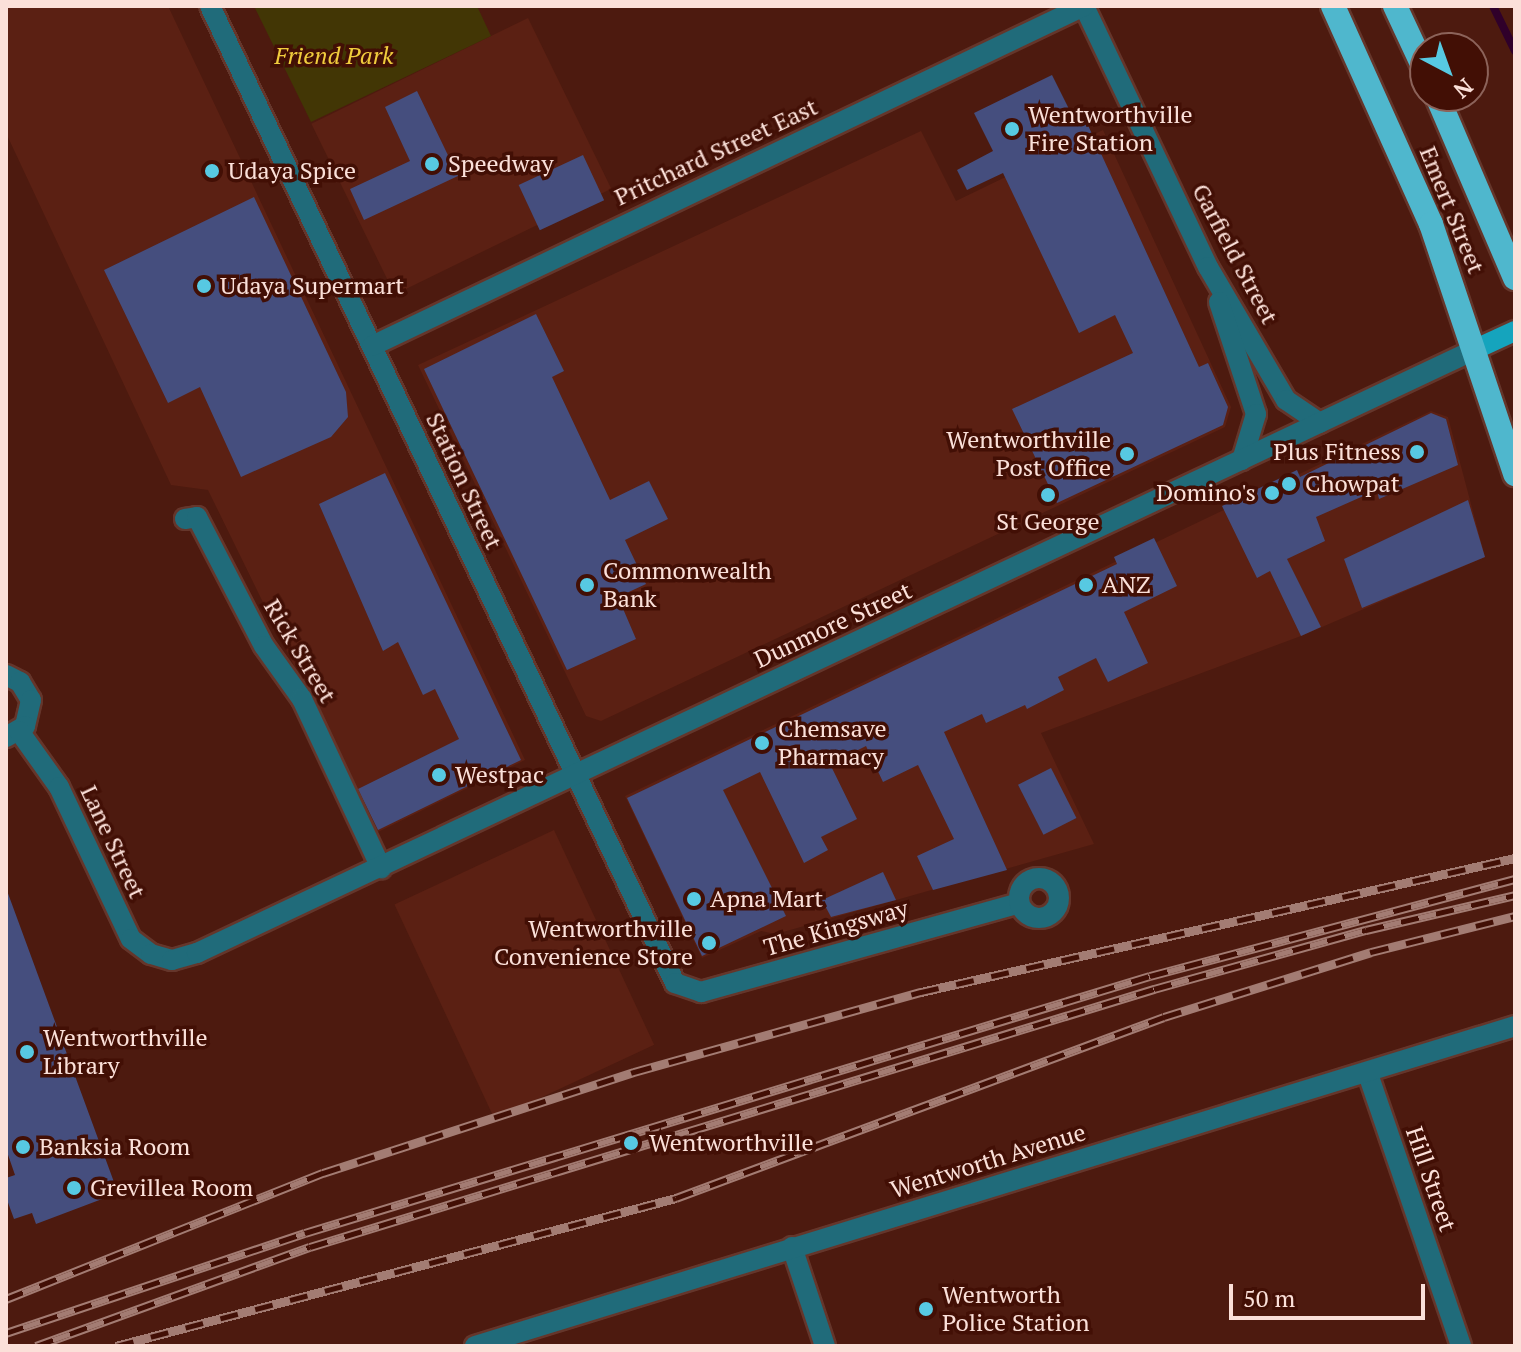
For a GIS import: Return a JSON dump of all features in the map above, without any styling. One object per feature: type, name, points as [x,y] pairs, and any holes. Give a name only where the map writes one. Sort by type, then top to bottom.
[{"type":"highway","name":"Emert Street","points":[[1333,6],[1431,224],[1476,349],[1515,474]]},
{"type":"highway","points":[[1395,6],[1409,36]]},
{"type":"highway","name":"Emert Street","points":[[1444,112],[1515,278]]},
{"type":"main road","name":"Dunmore Street","points":[[1476,349],[1515,331]]},
{"type":"street","name":"Station Street","points":[[210,6],[573,777],[671,978]]},
{"type":"street","name":"Pritchard Street East","points":[[372,346],[1084,6]]},
{"type":"street","name":"Garfield Street","points":[[1084,6],[1208,267],[1286,400],[1320,423]]},
{"type":"street","points":[[1208,267],[1256,414],[1242,460]]},
{"type":"street","name":"Dunmore Street","points":[[172,960],[197,953],[381,868],[1476,349]]},
{"type":"street","name":"Rick Street","points":[[185,519],[197,517],[264,646],[302,699],[381,868]]},
{"type":"street","points":[[6,675],[20,682],[31,700],[31,713],[12,734]]},
{"type":"street","name":"Lane Street","points":[[12,734],[59,787],[131,939],[151,954],[172,960]]},
{"type":"street","name":"The Kingsway","points":[[671,978],[685,991],[701,992],[1019,903]]},
{"type":"street","name":"Wentworth Avenue","points":[[475,1346],[1368,1074],[1515,1026]]},
{"type":"street","name":"Hill Street","points":[[1368,1074],[1461,1346]]},
{"type":"street","points":[[792,1247],[825,1346]]},
{"type":"shaded area","points":[[6,6],[168,6],[525,760],[376,833],[208,490],[171,485],[6,133]]},
{"type":"shaded area","points":[[528,18],[611,189],[395,294],[311,124]]},
{"type":"shaded area","points":[[1103,130],[1231,407],[1225,427],[601,721],[586,716],[418,365],[921,131],[956,201]]},
{"type":"shaded area","points":[[1431,411],[1448,417],[1485,557],[1301,636],[1041,733],[1094,844],[776,934],[761,931],[702,958],[625,796]]},
{"type":"shaded area","points":[[554,830],[654,1045],[495,1119],[394,904]]},
{"type":"green space","name":"Friend Park","points":[[254,6],[477,6],[491,36],[311,122]]},
{"type":"building","points":[[1052,75],[1072,115],[1081,110],[1199,367],[1208,363],[1228,407],[1223,425],[1057,503],[1012,409],[1133,353],[1115,315],[1079,333],[1003,173],[967,190],[957,170],[993,151],[974,113]]},
{"type":"building","points":[[417,91],[458,176],[364,220],[350,189],[410,161],[385,107]]},
{"type":"building","points":[[583,155],[604,200],[540,230],[519,185]]},
{"type":"building","name":"Udaya Supermart","points":[[254,197],[346,392],[348,417],[331,437],[241,477],[200,387],[168,403],[104,270]]},
{"type":"building","points":[[536,314],[564,371],[552,377],[610,500],[649,481],[668,519],[625,540],[646,584],[618,597],[636,639],[567,670],[424,369]]},
{"type":"building","points":[[1431,413],[1446,419],[1458,465],[1379,499],[1377,490],[1316,517],[1325,541],[1287,559],[1321,627],[1301,636],[1270,571],[1257,578],[1222,506],[1297,470],[1300,477]]},
{"type":"building","points":[[385,473],[521,760],[378,830],[358,789],[459,739],[435,689],[423,695],[398,642],[383,651],[319,504]]},
{"type":"building","points":[[1468,500],[1485,557],[1362,608],[1344,559]]},
{"type":"building","points":[[1154,538],[1177,586],[1124,612],[1148,663],[1108,682],[1096,658],[1058,677],[1064,690],[1027,709],[1025,705],[986,723],[982,714],[944,732],[1007,870],[933,890],[917,856],[954,839],[918,765],[883,782],[866,746],[830,764],[857,819],[821,837],[828,850],[804,863],[760,772],[723,790],[786,916],[702,956],[627,798],[1117,564],[1114,557]]},
{"type":"building","points":[[1051,768],[1076,818],[1043,835],[1018,785]]},
{"type":"building","points":[[883,872],[896,900],[831,917],[822,900]]},
{"type":"building","points":[[6,888],[118,1193],[36,1224],[32,1213],[14,1219],[6,1197],[6,1178],[15,1175],[6,1149]]},
{"type":"waterway","points":[[1493,6],[1515,51]]},
{"type":"railway","points":[[6,1299],[323,1173],[634,1072],[921,992],[1515,858]]},
{"type":"railway","points":[[6,1333],[305,1233],[1150,976],[1515,879]]},
{"type":"railway","points":[[36,1346],[310,1247],[1154,989],[1366,930],[1515,895]]},
{"type":"railway","points":[[116,1346],[676,1198],[1164,1017],[1371,952],[1515,916]]},
{"type":"place","name":"Wentworthville Fire Station","points":[[1012,129]]},
{"type":"place","name":"Speedway","points":[[432,164]]},
{"type":"place","name":"Udaya Spice","points":[[212,171]]},
{"type":"place","name":"Udaya Supermart","points":[[204,286]]},
{"type":"place","name":"Plus Fitness","points":[[1417,452]]},
{"type":"place","name":"Wentworthville Post Office","points":[[1127,454]]},
{"type":"place","name":"Chowpat","points":[[1289,484]]},
{"type":"place","name":"Domino's","points":[[1272,493]]},
{"type":"place","name":"St George","points":[[1048,495]]},
{"type":"place","name":"Commonwealth Bank","points":[[587,585]]},
{"type":"place","name":"ANZ","points":[[1086,585]]},
{"type":"place","name":"Chemsave Pharmacy","points":[[762,743]]},
{"type":"place","name":"Westpac","points":[[439,775]]},
{"type":"place","name":"Apna Mart","points":[[694,899]]},
{"type":"place","name":"Wentworthville Convenience Store","points":[[709,943]]},
{"type":"place","name":"Wentworthville Library","points":[[27,1052]]},
{"type":"place","name":"Wentworthville","points":[[631,1143]]},
{"type":"place","name":"Banksia Room","points":[[23,1147]]},
{"type":"place","name":"Grevillea Room","points":[[74,1188]]},
{"type":"place","name":"Wentworth Police Station","points":[[926,1309]]}]
